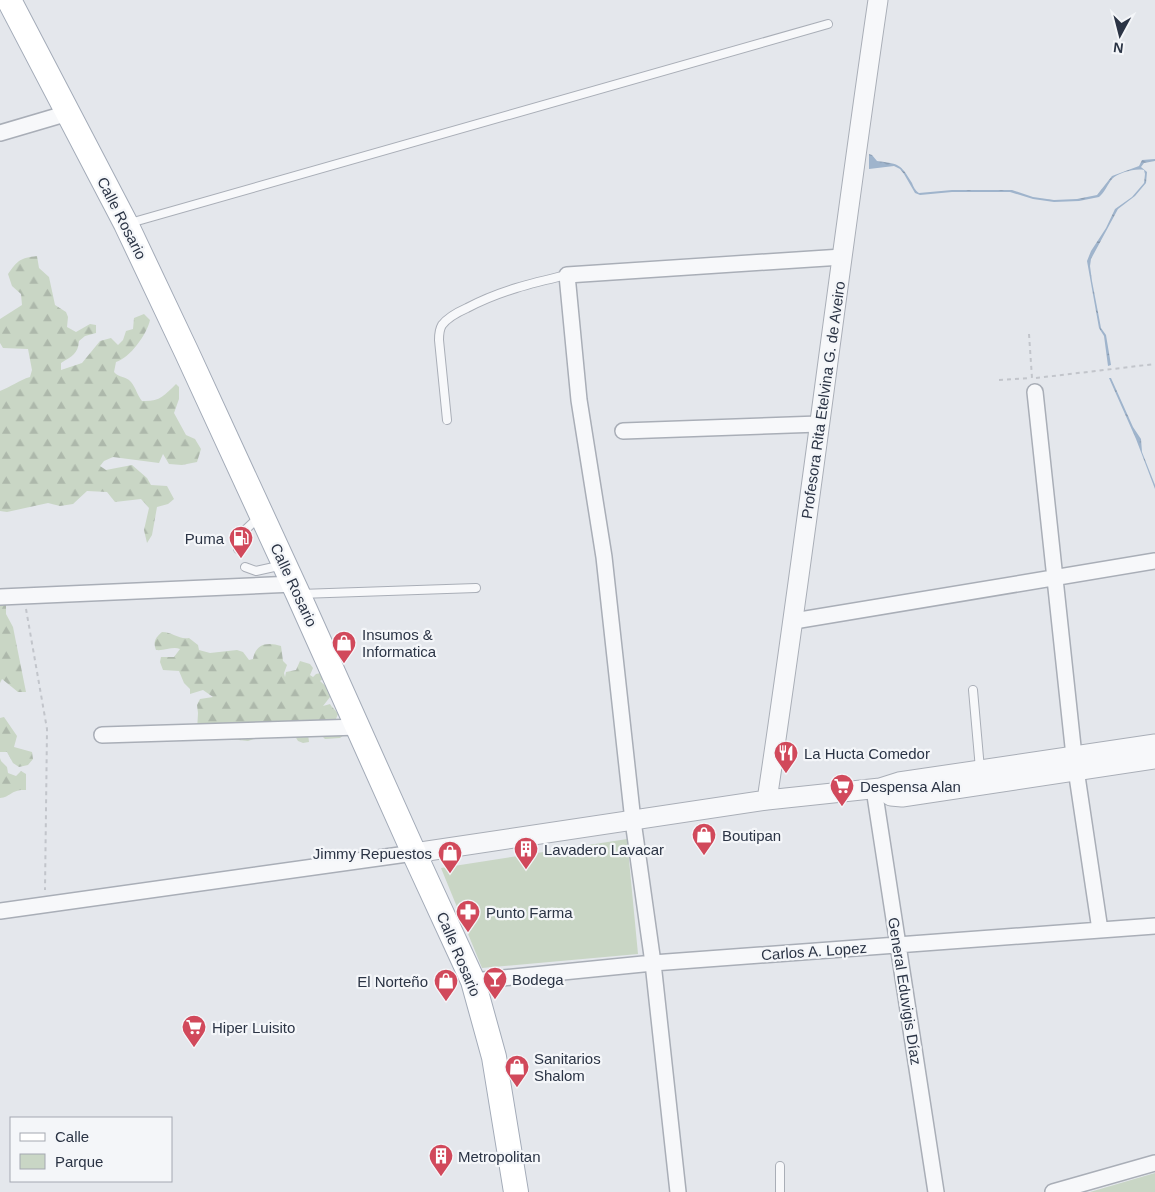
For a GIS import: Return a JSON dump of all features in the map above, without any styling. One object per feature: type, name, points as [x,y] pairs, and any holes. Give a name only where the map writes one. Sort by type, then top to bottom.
[{"type":"main road","name":"Calle Rosario","points":[[9,0],[126,224],[262,514],[473,981],[494,1057],[516,1192]]},
{"type":"street","name":"Profesora Rita Etelvina G. de Aveiro","points":[[767,800],[794,621],[819,424],[878,0]]},
{"type":"street","points":[[0,133],[68,113]]},
{"type":"street","points":[[678,1192],[653,963],[633,821],[604,557],[580,400],[567,275],[842,257]]},
{"type":"street","points":[[1034,385],[1075,763],[1100,930]]},
{"type":"street","points":[[623,431],[819,424]]},
{"type":"street","points":[[794,621],[1155,561]]},
{"type":"street","points":[[0,597],[292,580]]},
{"type":"street","points":[[102,735],[358,727]]},
{"type":"street","points":[[877,789],[891,796],[902,797],[1075,763],[1155,744]]},
{"type":"street","points":[[0,911],[414,854],[767,800],[877,789],[900,782],[980,771],[1155,759]]},
{"type":"street","name":"General Eduvigis Díaz","points":[[877,789],[898,945],[936,1192]]},
{"type":"street","name":"Carlos A. Lopez","points":[[473,981],[653,963],[1155,926]]},
{"type":"street","points":[[1053,1192],[1155,1163]]},
{"type":"lane","points":[[126,224],[828,24]]},
{"type":"lane","points":[[447,420],[439,340],[439,332],[443,324],[452,316],[484,299],[520,286],[567,275]]},
{"type":"lane","points":[[238,549],[242,533],[262,514]]},
{"type":"lane","points":[[245,567],[292,580],[476,588]]},
{"type":"lane","points":[[973,690],[980,771]]},
{"type":"lane","points":[[780,1166],[780,1192]]},
{"type":"path","points":[[1029,334],[1034,385]]},
{"type":"path","points":[[999,380],[1034,385],[1155,364]]},
{"type":"path","points":[[23,596],[47,729],[44,905]]},
{"type":"green space","points":[[37,256],[39,268],[49,277],[55,305],[66,312],[68,317],[67,327],[76,332],[90,324],[96,325],[96,333],[85,336],[79,341],[76,352],[61,363],[61,370],[82,363],[100,341],[111,338],[118,345],[123,340],[126,331],[133,329],[134,318],[144,314],[150,320],[145,332],[132,351],[116,362],[114,372],[131,382],[142,401],[161,397],[176,384],[179,387],[179,399],[174,413],[186,435],[195,439],[201,449],[197,462],[182,465],[169,464],[163,454],[159,463],[113,457],[104,461],[100,466],[106,470],[132,465],[147,478],[151,485],[167,486],[174,499],[168,504],[157,507],[152,535],[147,543],[144,530],[149,508],[141,499],[115,502],[107,492],[87,491],[73,504],[60,506],[48,503],[7,512],[0,511],[0,391],[30,377],[32,370],[28,349],[3,348],[0,343],[0,319],[22,305],[21,294],[12,286],[8,274],[20,260]]},
{"type":"green space","points":[[0,602],[6,602],[6,614],[13,627],[26,692],[18,692],[2,679],[0,683]]},
{"type":"green space","points":[[162,632],[182,638],[189,638],[198,645],[199,650],[210,653],[237,650],[243,652],[249,660],[253,659],[257,650],[263,645],[281,646],[283,661],[287,665],[284,673],[285,677],[286,672],[296,670],[300,661],[310,664],[313,668],[310,675],[313,677],[321,673],[323,679],[320,681],[330,690],[330,697],[323,706],[330,704],[338,714],[336,719],[341,720],[348,726],[348,732],[340,738],[325,739],[321,735],[308,734],[309,742],[303,743],[298,741],[295,736],[265,735],[248,741],[230,739],[204,740],[197,731],[197,705],[200,699],[213,697],[203,690],[190,694],[190,689],[184,683],[179,671],[163,670],[160,662],[161,657],[174,657],[180,649],[156,650],[155,640]]},
{"type":"green space","points":[[4,717],[17,736],[14,747],[32,752],[33,759],[28,765],[19,767],[13,763],[7,752],[0,752],[0,718]]},
{"type":"green space","points":[[0,758],[7,767],[8,773],[16,776],[21,771],[26,774],[26,790],[17,791],[0,798]]},
{"type":"green space","points":[[627,839],[638,954],[482,968],[441,868]]},
{"type":"green space","points":[[1155,1173],[1155,1192],[1090,1192]]},
{"type":"water","points":[[869,154],[877,161],[895,164],[901,168],[919,193],[952,190],[1012,190],[1033,197],[1054,200],[1077,199],[1097,195],[1112,176],[1139,166],[1142,160],[1155,159],[1155,161],[1144,163],[1141,167],[1147,172],[1146,183],[1135,196],[1118,209],[1091,259],[1092,281],[1101,328],[1106,335],[1111,365],[1108,366],[1104,336],[1099,328],[1087,261],[1115,209],[1132,197],[1144,183],[1144,170],[1132,170],[1122,173],[1112,179],[1099,197],[1079,201],[1054,202],[1033,199],[1010,192],[952,192],[920,195],[915,193],[900,169],[894,166],[869,169]]},
{"type":"water","points":[[1109,378],[1111,378],[1133,427],[1141,439],[1142,452],[1155,489],[1136,439]]},
{"type":"place","name":"Puma","points":[[241,559]]},
{"type":"place","name":"Insumos & Informatica","points":[[344,664]]},
{"type":"place","name":"La Hucta Comedor","points":[[786,774]]},
{"type":"place","name":"Despensa Alan","points":[[842,807]]},
{"type":"place","name":"Boutipan","points":[[704,856]]},
{"type":"place","name":"Lavadero Lavacar","points":[[526,870]]},
{"type":"place","name":"Jimmy Repuestos","points":[[450,874]]},
{"type":"place","name":"Punto Farma","points":[[468,933]]},
{"type":"place","name":"Bodega","points":[[495,1000]]},
{"type":"place","name":"El Norteño","points":[[446,1002]]},
{"type":"place","name":"Hiper Luisito","points":[[194,1048]]},
{"type":"place","name":"Sanitarios Shalom","points":[[517,1088]]},
{"type":"place","name":"Metropolitan","points":[[441,1177]]}]
